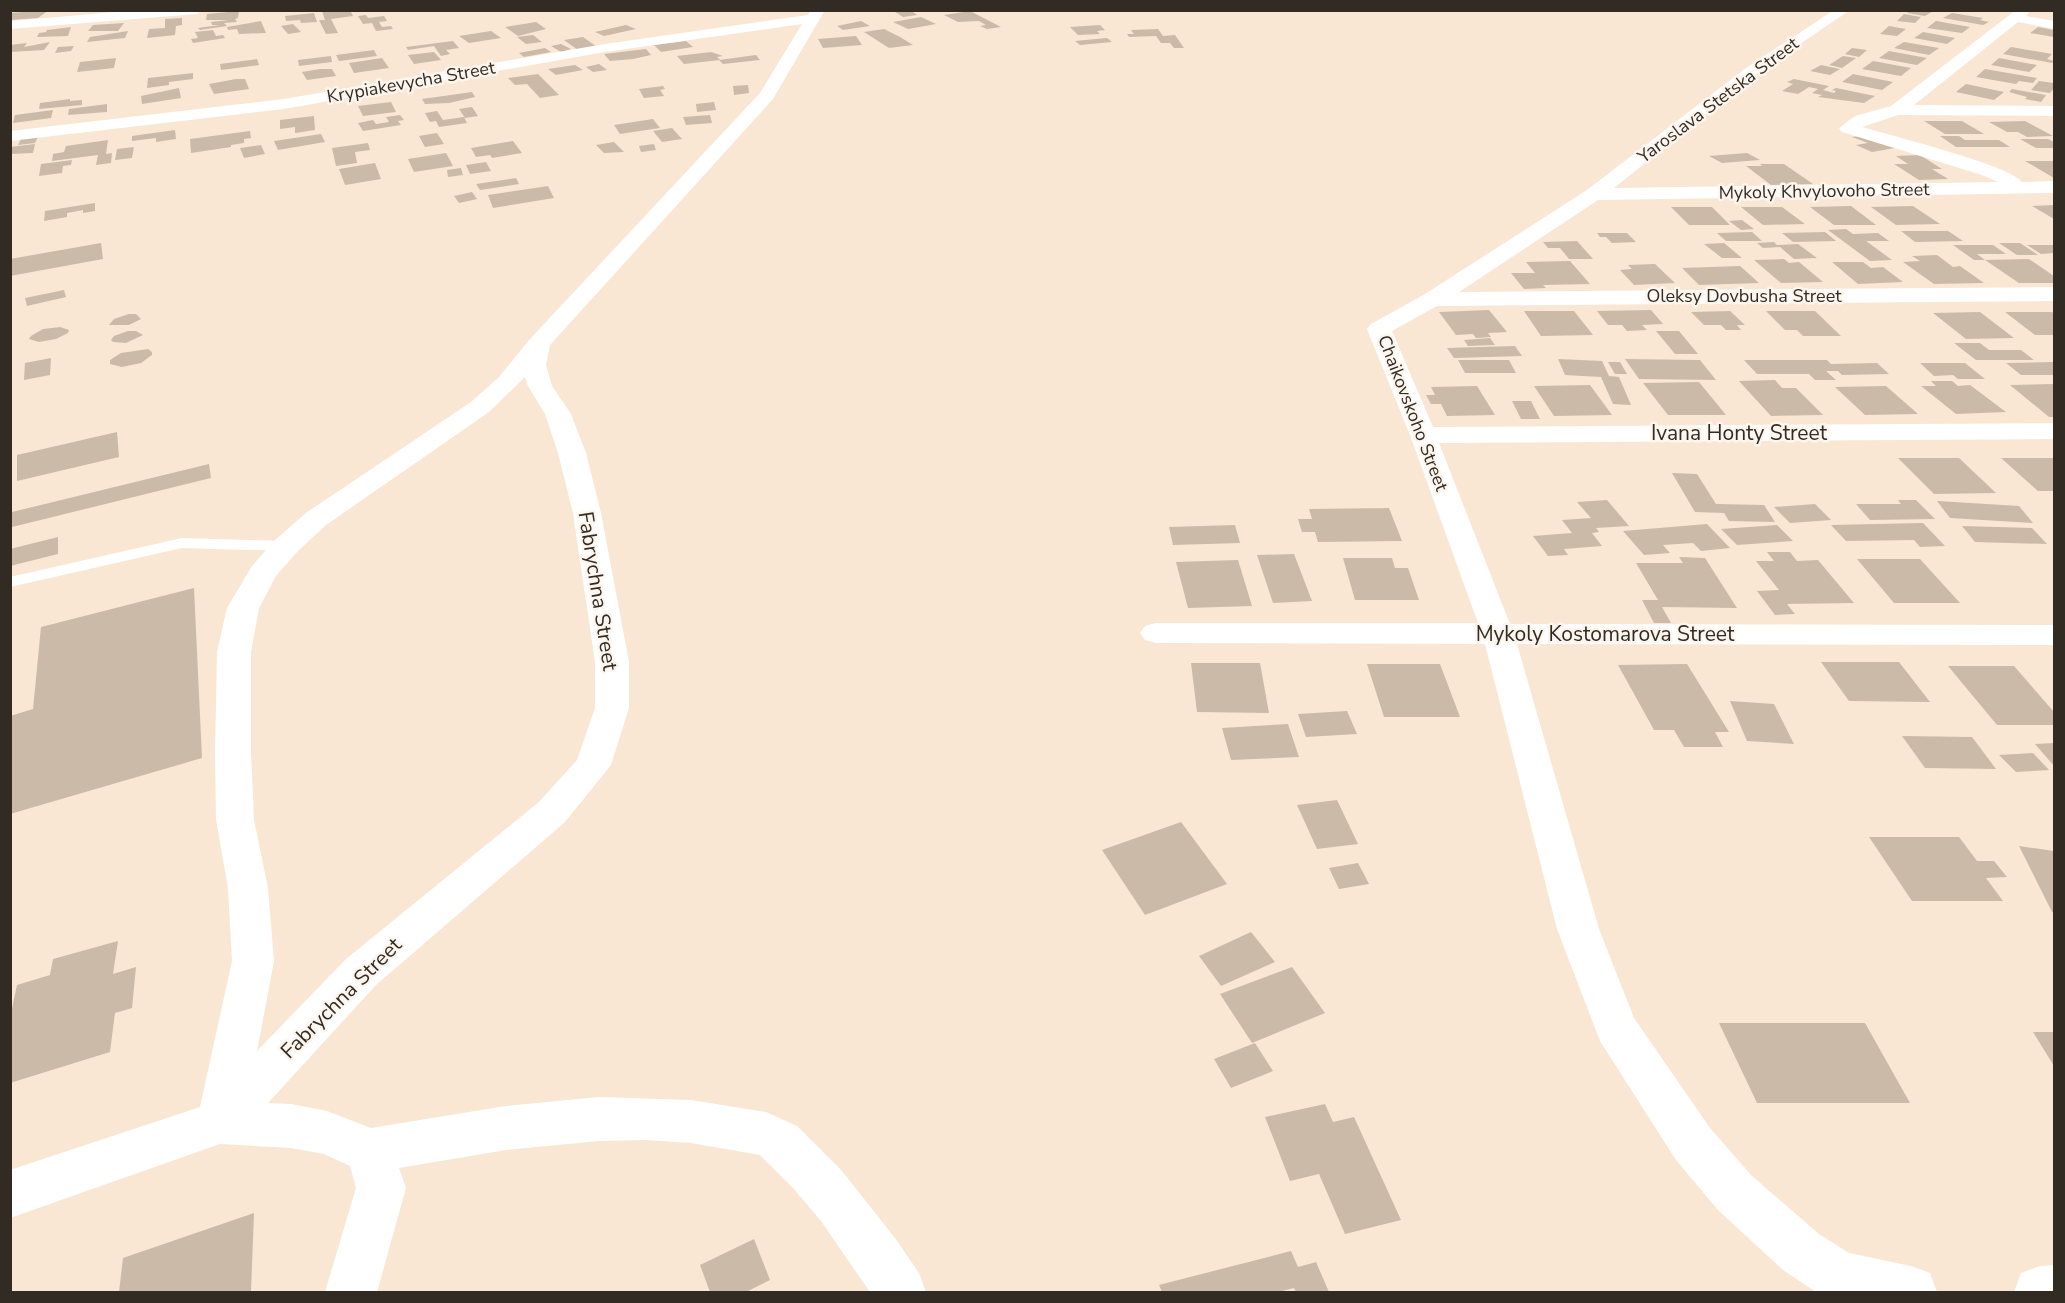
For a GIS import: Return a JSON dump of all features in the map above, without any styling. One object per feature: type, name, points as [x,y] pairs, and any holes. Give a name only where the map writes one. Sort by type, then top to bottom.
[{"type":"street","points":[[10,25],[197,10]]},
{"type":"street","name":"Yaroslava Stetska Street","points":[[1594,194],[1751,71],[1844,10]]},
{"type":"street","points":[[1897,110],[2021,14],[2055,25]]},
{"type":"street","points":[[220,1122],[253,961],[248,888],[235,820],[234,652],[243,608],[263,572],[286,546],[316,519],[480,407],[508,382],[538,344],[767,96],[815,15]]},
{"type":"street","name":"Krypiakevycha Street","points":[[10,136],[284,104],[605,48],[815,15]]},
{"type":"street","points":[[2025,188],[1989,171],[1848,128],[1861,120],[1897,110],[2055,111]]},
{"type":"street","name":"Mykoly Khvylovoho Street","points":[[1594,194],[2055,187]]},
{"type":"street","name":"Chaikovskoho Street","points":[[1594,194],[1433,299],[1379,329],[1423,435],[1498,633],[1578,929],[1616,1027],[1693,1144],[1735,1193],[1801,1252],[1839,1276],[1911,1293]]},
{"type":"street","name":"Oleksy Dovbusha Street","points":[[1433,299],[2055,294]]},
{"type":"street","name":"Fabrychna Street","points":[[220,1122],[361,972],[552,812],[593,765],[612,708],[612,662],[587,513],[572,453],[558,414],[540,386],[534,365],[538,344]]},
{"type":"street","name":"Ivana Honty Street","points":[[1423,435],[2055,431]]},
{"type":"street","name":"Mykoly Kostomarova Street","points":[[1155,633],[2055,635]]},
{"type":"street","points":[[10,1194],[220,1122],[291,1126],[327,1133],[370,1151],[470,1133],[563,1121],[635,1119],[714,1124],[775,1137],[816,1177],[859,1229],[900,1293]]},
{"type":"street","points":[[351,1293],[381,1188],[370,1151]]},
{"type":"street","points":[[2040,1293],[2055,1291]]},
{"type":"lane","points":[[10,582],[182,543],[286,546]]},
{"type":"building","points":[[49,10],[38,18],[10,20],[10,13]]},
{"type":"building","points":[[350,10],[353,16],[331,19],[338,33],[326,34],[319,20],[325,20],[322,11]]},
{"type":"building","points":[[892,10],[910,10],[917,15],[903,17]]},
{"type":"building","points":[[1911,10],[1935,10],[1925,16],[1907,13]]},
{"type":"building","points":[[239,11],[238,18],[235,19],[237,22],[224,23],[227,26],[200,30],[198,28],[220,25],[212,25],[211,22],[229,20],[206,20],[207,14]]},
{"type":"building","points":[[970,11],[1001,27],[987,29],[980,26],[986,25],[979,21],[958,22],[944,15]]},
{"type":"building","points":[[314,13],[317,22],[286,21],[285,16]]},
{"type":"building","points":[[1952,13],[1983,18],[1980,20],[1989,22],[1983,25],[1943,18]]},
{"type":"building","points":[[1904,14],[1921,17],[1915,23],[1897,21]]},
{"type":"building","points":[[366,15],[368,18],[384,16],[387,21],[379,22],[382,27],[391,26],[393,29],[376,31],[372,23],[363,24],[358,16]]},
{"type":"building","points":[[921,17],[936,24],[908,29],[893,22]]},
{"type":"building","points":[[182,18],[182,25],[176,26],[175,35],[147,38],[149,29],[165,28],[165,19]]},
{"type":"building","points":[[261,21],[266,33],[239,34],[237,29],[228,30],[227,27]]},
{"type":"building","points":[[861,21],[870,26],[843,30],[837,26]]},
{"type":"building","points":[[1936,21],[1970,27],[1962,33],[1927,28]]},
{"type":"building","points":[[536,22],[546,29],[518,36],[505,27]]},
{"type":"building","points":[[124,23],[118,31],[88,31],[93,25]]},
{"type":"building","points":[[293,24],[301,32],[288,34],[281,26]]},
{"type":"building","points":[[626,25],[636,29],[604,36],[595,32]]},
{"type":"building","points":[[1100,25],[1105,30],[1097,31],[1100,34],[1078,35],[1070,27]]},
{"type":"building","points":[[1889,26],[1906,29],[1897,36],[1880,34]]},
{"type":"building","points":[[71,27],[68,36],[37,37],[39,33],[47,30]]},
{"type":"building","points":[[2038,27],[2054,30],[2054,37],[2030,33]]},
{"type":"building","points":[[884,29],[913,45],[889,48],[864,32]]},
{"type":"building","points":[[1158,29],[1163,36],[1175,35],[1184,48],[1174,48],[1170,43],[1161,43],[1156,36],[1129,37],[1127,34],[1134,34],[1131,30]]},
{"type":"building","points":[[213,30],[216,36],[223,35],[225,38],[193,43],[191,39],[198,38],[195,32]]},
{"type":"building","points":[[128,31],[125,38],[87,42],[90,37]]},
{"type":"building","points":[[491,31],[501,38],[469,43],[459,36]]},
{"type":"building","points":[[1923,32],[1955,38],[1947,44],[1914,38]]},
{"type":"building","points":[[533,35],[542,42],[526,44],[517,37]]},
{"type":"building","points":[[856,36],[862,45],[823,48],[818,39]]},
{"type":"building","points":[[583,37],[597,47],[578,50],[564,40]]},
{"type":"building","points":[[1107,38],[1112,42],[1080,45],[1075,41]]},
{"type":"building","points":[[453,41],[459,48],[446,50],[450,54],[441,56],[434,46],[408,50],[406,47]]},
{"type":"building","points":[[686,41],[693,47],[661,52],[654,45]]},
{"type":"building","points":[[50,42],[44,50],[10,52],[10,45],[27,43],[24,47]]},
{"type":"building","points":[[1904,42],[1939,48],[1929,55],[1894,48]]},
{"type":"building","points":[[561,44],[571,49],[561,52],[551,46]]},
{"type":"building","points":[[74,46],[71,51],[55,53],[58,47]]},
{"type":"building","points":[[2011,47],[2052,54],[2047,59],[2054,61],[2052,63],[2003,54]]},
{"type":"building","points":[[545,48],[551,52],[524,57],[519,53]]},
{"type":"building","points":[[1852,48],[1867,50],[1859,57],[1845,54]]},
{"type":"building","points":[[646,49],[651,55],[633,59],[610,61],[604,54]]},
{"type":"building","points":[[374,50],[377,56],[339,61],[336,55]]},
{"type":"building","points":[[1889,51],[1927,58],[1917,65],[1879,58]]},
{"type":"building","points":[[434,52],[441,60],[414,64],[408,55]]},
{"type":"building","points":[[711,52],[723,56],[717,57],[720,60],[684,64],[677,56]]},
{"type":"building","points":[[756,55],[760,60],[723,64],[719,60]]},
{"type":"building","points":[[331,56],[332,62],[299,66],[298,60]]},
{"type":"building","points":[[1843,56],[1856,58],[1842,68],[1829,65]]},
{"type":"building","points":[[116,58],[114,68],[77,72],[80,62]]},
{"type":"building","points":[[382,58],[389,68],[354,73],[349,63]]},
{"type":"building","points":[[1999,58],[2037,65],[2029,72],[1991,65]]},
{"type":"building","points":[[257,59],[259,65],[221,70],[220,64]]},
{"type":"building","points":[[1873,61],[1911,68],[1901,76],[1862,69]]},
{"type":"building","points":[[599,64],[607,70],[593,72],[586,67]]},
{"type":"building","points":[[575,65],[583,70],[556,75],[548,69]]},
{"type":"building","points":[[1821,65],[1840,69],[1830,75],[1810,71]]},
{"type":"building","points":[[332,69],[336,76],[307,80],[302,72]]},
{"type":"building","points":[[1985,69],[2037,78],[2033,83],[2019,81],[2016,84],[1976,77]]},
{"type":"building","points":[[193,73],[193,79],[147,88],[148,78]]},
{"type":"building","points":[[538,74],[559,95],[540,98],[527,84],[515,85],[508,78]]},
{"type":"building","points":[[1853,74],[1893,82],[1882,90],[1842,82]]},
{"type":"building","points":[[245,79],[249,89],[214,94],[209,84]]},
{"type":"building","points":[[1794,79],[1829,86],[1823,90],[1834,93],[1836,91],[1832,90],[1836,88],[1875,96],[1864,103],[1818,97],[1822,95],[1812,93],[1818,89],[1809,87],[1798,94],[1782,91],[1793,84],[1787,82]]},
{"type":"building","points":[[2039,81],[2054,83],[2054,88],[2050,93],[2031,90]]},
{"type":"building","points":[[1966,84],[2004,92],[1994,100],[1956,92]]},
{"type":"building","points":[[748,85],[749,93],[734,95],[733,86]]},
{"type":"building","points":[[663,86],[665,89],[660,90],[664,96],[644,98],[639,89]]},
{"type":"building","points":[[179,88],[181,98],[142,104],[141,96]]},
{"type":"building","points":[[2012,89],[2046,95],[2041,102],[2025,99],[2027,97],[2009,92]]},
{"type":"building","points":[[472,92],[475,97],[449,103],[425,104],[422,99]]},
{"type":"building","points":[[70,99],[70,101],[82,100],[82,105],[39,109],[40,103]]},
{"type":"building","points":[[391,102],[396,112],[363,116],[358,106]]},
{"type":"building","points":[[714,102],[716,110],[697,112],[696,104]]},
{"type":"building","points":[[107,104],[107,112],[68,115],[69,109]]},
{"type":"building","points":[[472,107],[478,116],[465,118],[459,109]]},
{"type":"building","points":[[53,110],[51,118],[13,123],[15,115]]},
{"type":"building","points":[[437,111],[443,120],[464,117],[467,123],[439,127],[436,121],[430,122],[425,113]]},
{"type":"building","points":[[400,115],[404,120],[398,121],[401,125],[363,131],[358,123],[373,120],[376,124],[389,122],[386,117]]},
{"type":"building","points":[[710,115],[712,123],[686,125],[683,117]]},
{"type":"building","points":[[314,116],[315,130],[295,133],[295,127],[280,129],[280,120]]},
{"type":"building","points":[[653,119],[660,128],[620,134],[614,125]]},
{"type":"building","points":[[1924,121],[1962,121],[1984,134],[1945,134]]},
{"type":"building","points":[[2025,121],[2053,136],[2027,137],[2018,132],[2007,132],[1989,122]]},
{"type":"building","points":[[672,128],[682,139],[662,142],[653,131]]},
{"type":"building","points":[[175,130],[176,139],[156,142],[156,138],[132,141],[132,136]]},
{"type":"building","points":[[250,131],[251,138],[244,139],[244,143],[191,153],[190,139]]},
{"type":"building","points":[[437,133],[444,144],[425,147],[419,136]]},
{"type":"building","points":[[321,134],[325,142],[278,150],[274,141]]},
{"type":"building","points":[[1867,135],[1900,147],[1872,152],[1856,145],[1868,143],[1852,137]]},
{"type":"building","points":[[1940,136],[1959,136],[1965,140],[1999,140],[2010,147],[1956,147]]},
{"type":"building","points":[[38,137],[35,143],[18,145],[21,139]]},
{"type":"building","points":[[2020,139],[2048,139],[2054,142],[2054,148],[2036,148]]},
{"type":"building","points":[[108,140],[106,154],[112,153],[111,163],[96,165],[98,155],[52,161],[53,154],[64,152],[66,146]]},
{"type":"building","points":[[513,141],[522,153],[492,158],[490,155],[476,157],[471,148]]},
{"type":"building","points":[[614,142],[624,152],[604,153],[596,145]]},
{"type":"building","points":[[368,143],[370,150],[355,152],[357,163],[336,166],[332,148]]},
{"type":"building","points":[[35,144],[33,153],[10,154],[10,147]]},
{"type":"building","points":[[654,144],[656,150],[641,152],[639,146]]},
{"type":"building","points":[[261,145],[265,154],[244,158],[240,148]]},
{"type":"building","points":[[134,147],[132,158],[115,160],[117,149]]},
{"type":"building","points":[[446,153],[453,166],[414,172],[408,159]]},
{"type":"building","points":[[1747,153],[1760,160],[1722,163],[1709,156]]},
{"type":"building","points":[[1920,155],[1942,169],[1932,169],[1948,179],[1919,180],[1894,164],[1908,164],[1896,156]]},
{"type":"building","points":[[72,160],[71,165],[63,166],[62,173],[39,176],[41,164]]},
{"type":"building","points":[[2025,161],[2054,161],[2054,178]]},
{"type":"building","points":[[486,162],[491,171],[470,174],[466,165]]},
{"type":"building","points":[[375,163],[381,179],[345,185],[339,169]]},
{"type":"building","points":[[1760,164],[1784,164],[1813,184],[1771,185],[1746,166],[1762,166]]},
{"type":"building","points":[[461,168],[463,175],[448,177],[447,170]]},
{"type":"building","points":[[516,178],[519,184],[480,190],[476,184]]},
{"type":"building","points":[[548,186],[554,198],[493,208],[488,195]]},
{"type":"building","points":[[472,192],[477,199],[459,203],[454,196]]},
{"type":"building","points":[[95,203],[95,211],[83,213],[83,210],[67,213],[67,217],[44,221],[45,211]]},
{"type":"building","points":[[2054,205],[2054,219],[2032,206]]},
{"type":"building","points":[[1851,206],[1876,225],[1834,225],[1810,207]]},
{"type":"building","points":[[1913,206],[1940,224],[1896,225],[1871,207]]},
{"type":"building","points":[[1671,207],[1712,207],[1730,225],[1689,225]]},
{"type":"building","points":[[1741,207],[1782,207],[1805,224],[1763,225]]},
{"type":"building","points":[[1742,220],[1754,229],[1741,230],[1729,221]]},
{"type":"building","points":[[1846,229],[1853,234],[1878,233],[1889,241],[1866,241],[1892,260],[1870,261],[1828,230]]},
{"type":"building","points":[[1901,231],[1948,231],[1963,241],[1915,242]]},
{"type":"building","points":[[1752,232],[1762,241],[1726,241],[1717,233]]},
{"type":"building","points":[[1825,232],[1836,241],[1793,242],[1782,233]]},
{"type":"building","points":[[1597,233],[1627,233],[1636,242],[1612,243]]},
{"type":"building","points":[[1577,241],[1593,259],[1569,259],[1560,248],[1548,248],[1543,242]]},
{"type":"building","points":[[1774,242],[1777,245],[1798,244],[1817,258],[1794,259],[1780,247],[1763,248],[1757,243]]},
{"type":"building","points":[[101,243],[103,259],[10,276],[10,259]]},
{"type":"building","points":[[1724,243],[1742,258],[1722,258],[1704,244]]},
{"type":"building","points":[[1999,243],[2020,243],[2038,255],[2017,255]]},
{"type":"building","points":[[1953,245],[1993,245],[2006,254],[1977,254],[1985,260],[1974,260]]},
{"type":"building","points":[[2027,245],[2054,245],[2054,253],[2041,254]]},
{"type":"building","points":[[1937,255],[1953,267],[1960,266],[1984,283],[1934,284],[1903,262],[1920,261],[1912,256]]},
{"type":"building","points":[[1784,259],[1789,263],[1799,262],[1823,282],[1781,283],[1754,260]]},
{"type":"building","points":[[2029,259],[2054,276],[2054,283],[2019,283],[1985,260]]},
{"type":"building","points":[[1570,261],[1590,284],[1543,285],[1546,288],[1524,289],[1511,273],[1535,273],[1526,262]]},
{"type":"building","points":[[1832,262],[1863,262],[1871,268],[1883,267],[1903,282],[1858,284]]},
{"type":"building","points":[[1655,264],[1675,283],[1634,285],[1620,270],[1632,269],[1628,265]]},
{"type":"building","points":[[1740,266],[1759,283],[1699,285],[1682,268]]},
{"type":"building","points":[[64,290],[66,297],[27,306],[25,298]]},
{"type":"building","points":[[1489,310],[1507,332],[1488,333],[1491,337],[1476,338],[1473,334],[1456,335],[1439,312]]},
{"type":"building","points":[[1651,310],[1663,324],[1642,325],[1647,330],[1627,331],[1622,325],[1608,325],[1597,311]]},
{"type":"building","points":[[1524,311],[1574,311],[1593,335],[1541,336]]},
{"type":"building","points":[[1730,311],[1745,325],[1737,325],[1741,330],[1726,330],[1721,325],[1704,325],[1691,312]]},
{"type":"building","points":[[1766,311],[1815,311],[1841,336],[1803,336],[1797,330],[1785,330]]},
{"type":"building","points":[[1980,312],[2014,338],[1966,339],[1933,313]]},
{"type":"building","points":[[2005,312],[2052,312],[2054,314],[2054,335],[2035,335]]},
{"type":"building","points":[[136,314],[141,319],[129,325],[109,325],[114,319]]},
{"type":"building","points":[[60,327],[69,330],[68,333],[56,339],[39,342],[29,339],[43,329]]},
{"type":"building","points":[[136,331],[143,335],[126,343],[111,340],[114,336]]},
{"type":"building","points":[[1656,331],[1679,331],[1698,354],[1675,354]]},
{"type":"building","points":[[1490,338],[1495,345],[1468,346],[1464,340]]},
{"type":"building","points":[[1954,343],[1980,343],[1989,350],[2021,350],[2034,360],[1976,360]]},
{"type":"building","points":[[1515,346],[1522,356],[1454,358],[1447,348]]},
{"type":"building","points":[[148,349],[152,355],[141,363],[122,367],[110,364],[110,360],[121,353]]},
{"type":"building","points":[[51,358],[50,375],[24,380],[25,363]]},
{"type":"building","points":[[1558,359],[1602,361],[1609,376],[1619,377],[1631,405],[1613,404],[1601,377],[1565,375]]},
{"type":"building","points":[[1625,359],[1700,360],[1716,380],[1639,379]]},
{"type":"building","points":[[1458,360],[1509,360],[1516,373],[1465,373]]},
{"type":"building","points":[[1744,360],[1827,360],[1831,364],[1877,363],[1889,374],[1842,375],[1838,371],[1826,371],[1836,380],[1815,380],[1809,374],[1757,374]]},
{"type":"building","points":[[1608,362],[1620,362],[1627,374],[1615,374]]},
{"type":"building","points":[[2053,362],[2054,375],[2021,375],[2006,363]]},
{"type":"building","points":[[1920,363],[1965,363],[1985,379],[1958,379],[1953,375],[1934,376]]},
{"type":"building","points":[[1775,380],[1782,388],[1796,388],[1823,415],[1771,416],[1739,381]]},
{"type":"building","points":[[1931,381],[1952,381],[1958,386],[1970,385],[2006,412],[1956,414],[1921,386],[1936,386]]},
{"type":"building","points":[[1699,382],[1726,415],[1668,415],[1643,383]]},
{"type":"building","points":[[2054,384],[2054,417],[2049,417],[2010,385]]},
{"type":"building","points":[[1590,385],[1612,415],[1554,416],[1534,386]]},
{"type":"building","points":[[1477,386],[1495,415],[1447,416],[1441,404],[1431,404],[1426,395],[1435,395],[1431,387]]},
{"type":"building","points":[[1886,386],[1918,414],[1865,415],[1835,387]]},
{"type":"building","points":[[1512,401],[1531,401],[1540,419],[1521,419]]},
{"type":"building","points":[[117,432],[119,457],[17,481],[17,455]]},
{"type":"building","points":[[1898,458],[1959,458],[1996,493],[1934,494]]},
{"type":"building","points":[[2001,458],[2054,458],[2054,491],[2038,491]]},
{"type":"building","points":[[209,464],[211,478],[12,527],[12,512]]},
{"type":"building","points":[[1672,473],[1697,474],[1716,504],[1764,505],[1775,522],[1729,521],[1724,513],[1695,512]]},
{"type":"building","points":[[1607,500],[1629,526],[1596,528],[1599,532],[1592,533],[1602,546],[1564,549],[1568,555],[1548,556],[1533,536],[1572,533],[1562,520],[1591,518],[1577,502]]},
{"type":"building","points":[[1898,500],[1916,500],[1935,519],[1870,520],[1856,504],[1901,504]]},
{"type":"building","points":[[1937,501],[2019,506],[2033,523],[1950,518]]},
{"type":"building","points":[[1815,504],[1831,520],[1790,523],[1774,507]]},
{"type":"building","points":[[1389,508],[1402,541],[1318,542],[1315,532],[1302,532],[1298,519],[1312,519],[1309,509]]},
{"type":"building","points":[[1923,523],[1945,546],[1920,547],[1914,540],[1846,541],[1831,525]]},
{"type":"building","points":[[1707,524],[1730,548],[1701,551],[1693,543],[1663,545],[1670,553],[1644,555],[1623,531]]},
{"type":"building","points":[[1235,525],[1240,543],[1173,545],[1169,527]]},
{"type":"building","points":[[1777,525],[1793,541],[1737,545],[1721,529]]},
{"type":"building","points":[[1962,526],[2032,528],[2047,544],[1975,542]]},
{"type":"building","points":[[58,537],[58,554],[10,566],[10,549]]},
{"type":"building","points":[[1767,552],[1790,552],[1797,561],[1818,560],[1854,603],[1787,604],[1795,614],[1775,615],[1757,591],[1779,590],[1756,561],[1774,561]]},
{"type":"building","points":[[1294,554],[1312,601],[1273,603],[1257,555]]},
{"type":"building","points":[[1679,557],[1705,558],[1737,608],[1662,607],[1671,623],[1654,623],[1642,600],[1658,600],[1636,563],[1683,563]]},
{"type":"building","points":[[1343,558],[1392,558],[1395,568],[1408,568],[1419,600],[1355,600]]},
{"type":"building","points":[[1857,559],[1920,559],[1960,603],[1894,603]]},
{"type":"building","points":[[1238,560],[1252,606],[1188,608],[1176,562]]},
{"type":"building","points":[[194,588],[202,758],[10,814],[10,716],[33,709],[41,627]]},
{"type":"building","points":[[1821,662],[1899,662],[1930,702],[1849,701]]},
{"type":"building","points":[[1191,663],[1260,663],[1269,713],[1197,712]]},
{"type":"building","points":[[1367,664],[1440,664],[1460,717],[1384,717]]},
{"type":"building","points":[[1687,664],[1729,732],[1715,732],[1723,747],[1684,747],[1674,730],[1654,730],[1618,665]]},
{"type":"building","points":[[1948,666],[2014,666],[2054,712],[2054,725],[1997,725]]},
{"type":"building","points":[[1730,701],[1774,704],[1794,744],[1747,741]]},
{"type":"building","points":[[1347,711],[1357,734],[1306,737],[1298,714]]},
{"type":"building","points":[[1288,724],[1299,757],[1231,760],[1222,728]]},
{"type":"building","points":[[1902,736],[1972,737],[1996,769],[1925,768]]},
{"type":"building","points":[[2054,743],[2054,766],[2035,744]]},
{"type":"building","points":[[2033,753],[2049,770],[2016,772],[1999,755]]},
{"type":"building","points":[[1337,800],[1358,844],[1317,849],[1297,805]]},
{"type":"building","points":[[1181,822],[1227,884],[1145,915],[1102,850]]},
{"type":"building","points":[[1869,837],[1959,837],[1977,861],[1994,861],[2007,877],[1986,878],[2003,901],[1912,901]]},
{"type":"building","points":[[2019,846],[2054,851],[2054,913],[2052,912]]},
{"type":"building","points":[[1358,863],[1369,884],[1339,889],[1329,868]]},
{"type":"building","points":[[1251,932],[1275,962],[1221,986],[1199,956]]},
{"type":"building","points":[[118,941],[113,974],[136,967],[132,1008],[115,1013],[110,1052],[10,1083],[10,1018],[17,985],[50,975],[53,959]]},
{"type":"building","points":[[1292,967],[1325,1013],[1252,1043],[1220,994]]},
{"type":"building","points":[[1719,1023],[1865,1023],[1910,1103],[1757,1103]]},
{"type":"building","points":[[2033,1032],[2054,1032],[2054,1066]]},
{"type":"building","points":[[1255,1043],[1273,1071],[1231,1088],[1214,1059]]},
{"type":"building","points":[[1325,1104],[1333,1122],[1354,1117],[1401,1220],[1345,1234],[1319,1174],[1290,1181],[1265,1117]]},
{"type":"building","points":[[254,1213],[251,1292],[119,1292],[123,1258]]},
{"type":"building","points":[[754,1239],[770,1280],[746,1292],[710,1292],[700,1265]]},
{"type":"building","points":[[1291,1251],[1298,1267],[1316,1262],[1329,1292],[1296,1292],[1294,1288],[1278,1292],[1162,1292],[1159,1285]]}]
